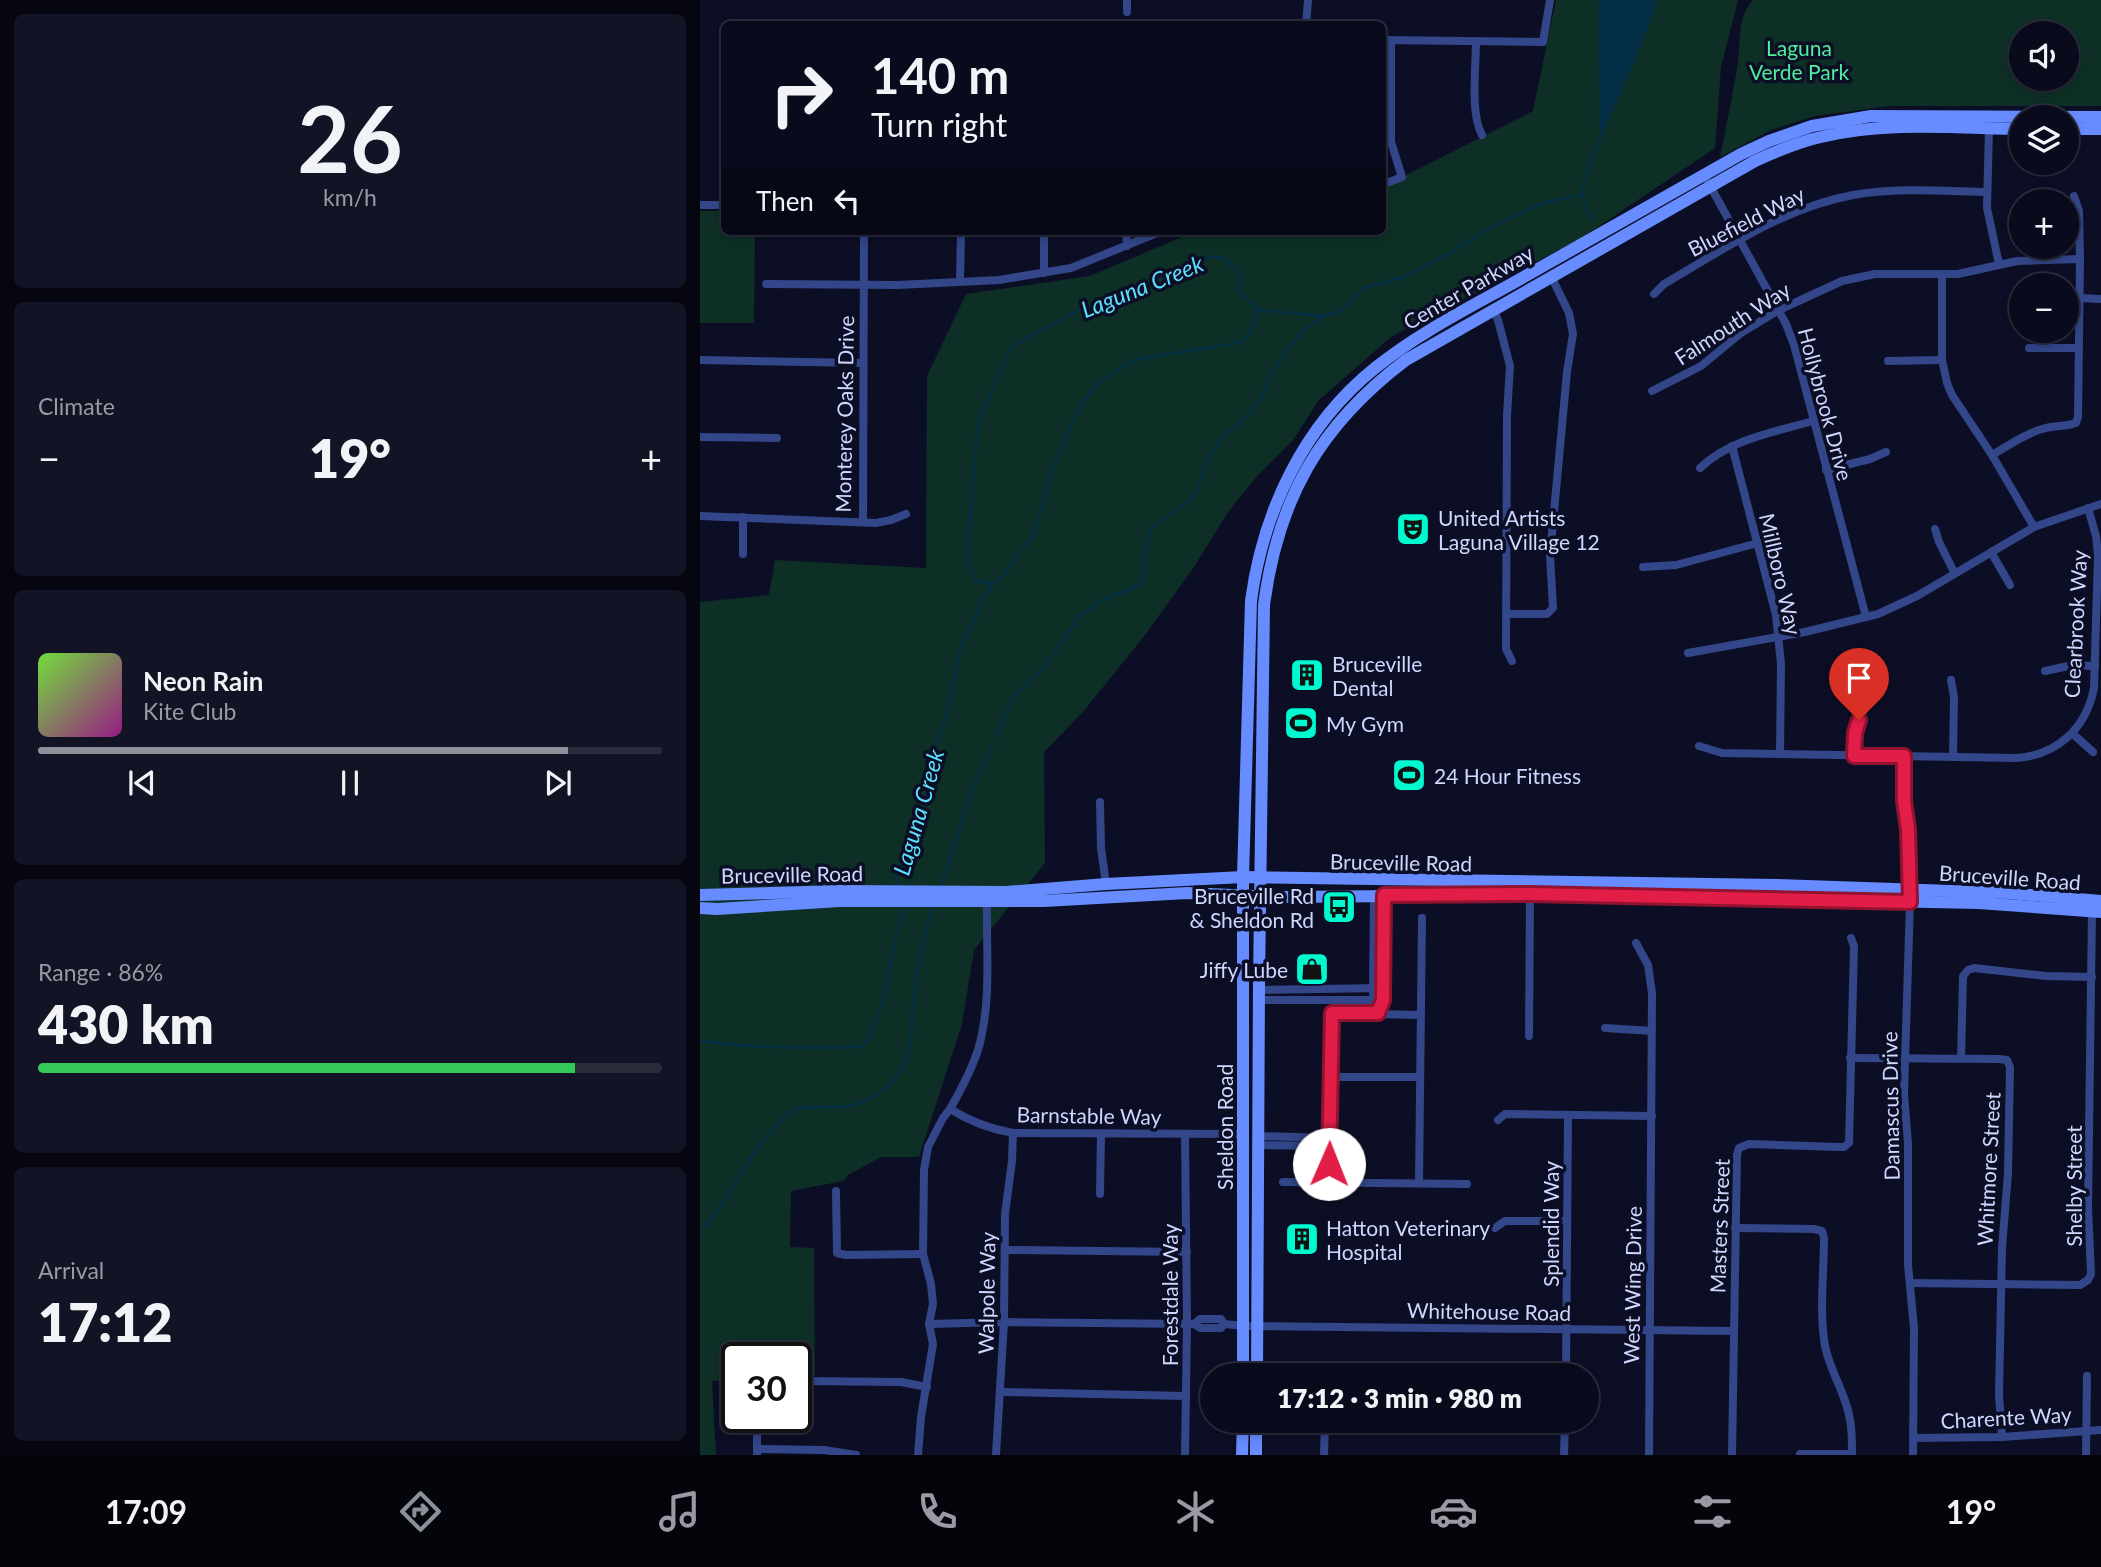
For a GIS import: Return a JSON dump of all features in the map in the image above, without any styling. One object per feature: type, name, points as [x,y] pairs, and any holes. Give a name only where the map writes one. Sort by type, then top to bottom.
[{"type":"main road","name":"Center Parkway","points":[[1243,877],[1251,601],[1266,556],[1305,471],[1331,432],[1378,382],[1406,360],[1551,276],[1707,180],[1741,153],[1769,141],[1812,126],[1853,118],[1891,115],[2101,117]]},
{"type":"main road","name":"Center Parkway","points":[[1260,878],[1264,605],[1271,514],[1301,453],[1340,400],[1369,373],[1414,340],[1707,180],[1777,151],[1823,136],[1878,128],[2009,129]]},
{"type":"main road","points":[[2079,129],[2101,130]]},
{"type":"main road","points":[[1249,655],[1257,702],[1262,704]]},
{"type":"main road","name":"Bruceville Road","points":[[700,895],[965,897],[1106,884],[1243,877],[1769,885],[2097,912]]},
{"type":"main road","name":"Sheldon Road","points":[[1243,877],[1243,1363]]},
{"type":"main road","name":"Sheldon Road","points":[[1257,1363],[1260,878]]},
{"type":"main road","points":[[1398,895],[1413,889],[1459,887],[1467,882]]},
{"type":"main road","name":"Bruceville Road","points":[[965,897],[987,902],[1187,893],[1910,896],[2009,893],[2101,901]]},
{"type":"main road","name":"Bruceville Road","points":[[700,908],[887,896]]},
{"type":"main road","points":[[1242,1433],[1242,1455]]},
{"type":"main road","points":[[1256,1433],[1256,1455]]},
{"type":"street","points":[[1127,0],[1127,12]]},
{"type":"street","points":[[1306,21],[1308,0]]},
{"type":"street","points":[[1386,183],[1402,177],[1391,142],[1387,41],[1543,42],[1550,0]]},
{"type":"street","points":[[1476,41],[1475,114],[1477,127],[1482,135]]},
{"type":"street","points":[[1989,128],[1989,222],[1999,264]]},
{"type":"street","name":"Hollybrook Drive","points":[[1707,180],[1779,310],[1794,345],[1866,617]]},
{"type":"street","name":"Bluefield Way","points":[[1654,294],[1664,284],[1740,239],[1804,208],[1853,195],[1898,191],[1987,192]]},
{"type":"street","points":[[700,205],[721,205]]},
{"type":"street","points":[[1992,455],[2035,431],[2076,423],[2080,298],[2079,211]]},
{"type":"street","name":"Monterey Oaks Drive","points":[[700,516],[863,522],[864,235]]},
{"type":"street","points":[[960,281],[961,235]]},
{"type":"street","points":[[1044,235],[1044,274]]},
{"type":"street","points":[[1126,235],[1127,246]]},
{"type":"street","points":[[765,284],[909,285],[999,280],[1082,265],[1153,235]]},
{"type":"street","name":"Falmouth Way","points":[[1652,391],[1701,366],[1741,333],[1779,310],[1828,286],[1857,277],[1889,273],[1970,273],[2017,261],[2080,259]]},
{"type":"street","points":[[1942,274],[1942,360],[1947,383],[2034,527]]},
{"type":"street","points":[[1507,614],[1547,614],[1553,608],[1550,555],[1573,334],[1569,313],[1551,276]]},
{"type":"street","points":[[2080,298],[2101,299]]},
{"type":"street","points":[[1493,309],[1510,366],[1507,415],[1506,649],[1512,661]]},
{"type":"street","points":[[2029,348],[2078,348]]},
{"type":"street","points":[[700,360],[863,363]]},
{"type":"street","points":[[1888,362],[1942,360]]},
{"type":"street","points":[[1700,468],[1732,446],[1813,421]]},
{"type":"street","points":[[700,437],[777,438]]},
{"type":"street","name":"Millboro Way","points":[[1732,446],[1780,637],[1780,754]]},
{"type":"street","points":[[1826,470],[1870,459],[1886,452]]},
{"type":"street","points":[[1688,653],[1780,637],[1866,617],[1917,596],[2034,527],[2101,504]]},
{"type":"street","name":"Clearbrook Way","points":[[1699,747],[1722,753],[1953,757],[2025,757],[2050,750],[2073,734],[2089,708],[2094,688],[2098,555],[2088,508]]},
{"type":"street","points":[[863,522],[891,520],[906,514]]},
{"type":"street","points":[[743,517],[743,554]]},
{"type":"street","points":[[1507,521],[1553,521]]},
{"type":"street","points":[[1935,529],[1954,572]]},
{"type":"street","points":[[1643,567],[1676,565],[1758,543]]},
{"type":"street","points":[[1991,552],[2010,585]]},
{"type":"street","points":[[2045,671],[2073,664],[2095,666]]},
{"type":"street","points":[[1951,680],[1954,697],[1953,757]]},
{"type":"street","points":[[1854,756],[1855,733],[1864,709]]},
{"type":"street","points":[[2073,734],[2094,752]]},
{"type":"street","name":"Damascus Drive","points":[[1904,756],[1910,896],[1904,1094],[1908,1143],[1908,1265],[1914,1328],[1913,1455]]},
{"type":"street","points":[[1100,802],[1106,884]]},
{"type":"street","points":[[1529,1036],[1530,894]]},
{"type":"street","points":[[1378,1013],[1383,1000],[1379,895]]},
{"type":"street","points":[[1378,1013],[1373,1000],[1373,988],[1379,895]]},
{"type":"street","points":[[918,1455],[933,1344],[929,1324],[933,1304],[931,1284],[923,1254],[926,1157],[934,1133],[950,1110],[972,1066],[983,1030],[987,902]]},
{"type":"street","name":"Shelby Street","points":[[1910,1283],[2080,1285],[2088,1280],[2091,1274],[2088,1207],[2092,977],[2097,912]]},
{"type":"street","points":[[1419,1183],[1422,918]]},
{"type":"street","name":"Masters Street","points":[[1732,1455],[1737,1154],[1739,1148],[1749,1144],[1844,1147],[1849,1143],[1854,946],[1851,938]]},
{"type":"street","name":"West Wing Drive","points":[[1636,943],[1648,965],[1652,993],[1649,1455]]},
{"type":"street","points":[[1961,1059],[1963,976],[1968,970],[1983,968],[2046,976],[2092,977]]},
{"type":"street","points":[[1259,995],[1383,988]]},
{"type":"street","points":[[1259,995],[1383,1000]]},
{"type":"street","points":[[1328,1182],[1332,1013],[1420,1015]]},
{"type":"street","points":[[1605,1028],[1652,1031]]},
{"type":"street","name":"Whitmore Street","points":[[1850,1058],[1999,1059],[2007,1060],[2010,1067],[1999,1395],[2002,1437]]},
{"type":"street","points":[[1331,1077],[1419,1077]]},
{"type":"street","name":"Barnstable Way","points":[[950,1110],[980,1125],[1013,1133],[1243,1134]]},
{"type":"street","points":[[1498,1120],[1505,1114],[1652,1116]]},
{"type":"street","name":"Splendid Way","points":[[1566,1363],[1568,1115]]},
{"type":"street","name":"Walpole Way","points":[[996,1455],[1004,1322],[1005,1214],[1013,1133]]},
{"type":"street","points":[[1100,1194],[1101,1134]]},
{"type":"street","name":"Forestdale Way","points":[[1185,1135],[1191,1324],[1185,1455]]},
{"type":"street","points":[[1257,1141],[1329,1142]]},
{"type":"street","points":[[1283,1182],[1467,1184]]},
{"type":"street","points":[[836,1191],[838,1253],[923,1254]]},
{"type":"street","points":[[1495,1228],[1505,1222],[1567,1221]]},
{"type":"street","points":[[1735,1228],[1822,1231],[1825,1344],[1848,1409],[1852,1430],[1852,1455],[1800,1454]]},
{"type":"street","points":[[1004,1250],[1187,1252]]},
{"type":"street","name":"Whitehouse Road","points":[[929,1324],[1004,1322],[1191,1324],[1200,1328],[1221,1328],[1224,1324],[1734,1331]]},
{"type":"street","points":[[2087,1376],[2087,1455]]},
{"type":"street","points":[[812,1381],[901,1382],[927,1387]]},
{"type":"street","points":[[1001,1392],[1186,1396]]},
{"type":"street","name":"Charente Way","points":[[1913,1438],[2002,1437],[2101,1430]]},
{"type":"street","points":[[757,1433],[757,1452],[824,1450],[856,1455]]},
{"type":"street","points":[[1324,1455],[1325,1433]]},
{"type":"street","points":[[1564,1455],[1565,1433]]},
{"type":"green space","points":[[1556,0],[1738,0],[1721,67],[1715,148],[1580,239],[1391,337],[1319,400],[1293,440],[1258,475],[1228,512],[1194,567],[1142,639],[1082,713],[1044,752],[1045,863],[974,950],[962,1024],[919,1157],[881,1157],[848,1175],[843,1181],[791,1191],[790,1247],[814,1248],[815,1375],[812,1375],[812,1342],[721,1342],[721,1381],[712,1381],[716,1455],[700,1455],[700,602],[769,595],[775,560],[926,568],[927,376],[966,294],[1090,276],[1187,235],[1386,235],[1386,185],[1533,111]]},
{"type":"green space","name":"Laguna Verde Park","points":[[1753,0],[2101,0],[2101,106],[1890,106],[1815,116],[1771,130],[1720,157],[1744,16]]},
{"type":"green space","points":[[700,211],[721,211],[721,235],[755,235],[754,323],[700,323]]},
{"type":"water","points":[[1600,0],[1658,0],[1600,139],[1598,7]]},
{"type":"waterway","name":"Laguna Creek","points":[[1594,220],[1585,204],[1583,187],[1601,137]]},
{"type":"waterway","name":"Laguna Creek","points":[[996,737],[1014,696],[1045,666],[1080,616],[1101,601],[1139,585],[1144,576],[1145,551],[1151,528],[1191,500],[1198,488],[1206,462],[1222,438],[1249,414],[1286,351],[1304,330],[1324,316],[1339,312],[1364,288],[1404,277],[1504,220],[1547,202],[1583,194]]},
{"type":"waterway","name":"Laguna Creek","points":[[897,885],[902,850],[922,812],[929,767],[947,714],[961,646],[983,597],[991,586],[989,583],[974,580],[967,558],[978,422],[1011,347],[1071,314],[1213,257],[1224,259],[1240,274],[1239,291],[1258,310]]},
{"type":"waterway","name":"Laguna Creek","points":[[991,586],[1005,574],[1034,535],[1052,470],[1071,425],[1082,404],[1107,376],[1138,359],[1238,343],[1252,329],[1258,310],[1323,316]]},
{"type":"waterway","name":"Laguna Creek","points":[[941,886],[974,785],[993,744]]},
{"type":"waterway","name":"Laguna Creek","points":[[700,1041],[780,1047],[861,1047],[875,1026],[880,1010],[897,931],[903,916],[901,906]]},
{"type":"waterway","name":"Laguna Creek","points":[[700,1232],[720,1207],[764,1140],[789,1114],[804,1108],[857,1104],[886,1088],[900,1072],[909,1049],[918,967],[934,906]]},
{"type":"place","name":"United Artists Laguna Village 12","points":[[1413,529]]},
{"type":"place","name":"Bruceville Dental","points":[[1307,675]]},
{"type":"place","name":"My Gym","points":[[1301,723]]},
{"type":"place","name":"24 Hour Fitness","points":[[1409,775]]},
{"type":"place","name":"Bruceville Rd & Sheldon Rd","points":[[1339,907]]},
{"type":"place","name":"Jiffy Lube","points":[[1312,969]]},
{"type":"place","name":"Hatton Veterinary Hospital","points":[[1302,1239]]},
{"type":"route","points":[[1329,1164],[1332,1013],[1378,1013],[1383,1000],[1384,895],[1530,894],[1910,902],[1904,756],[1854,756],[1855,733],[1859,720]]}]
